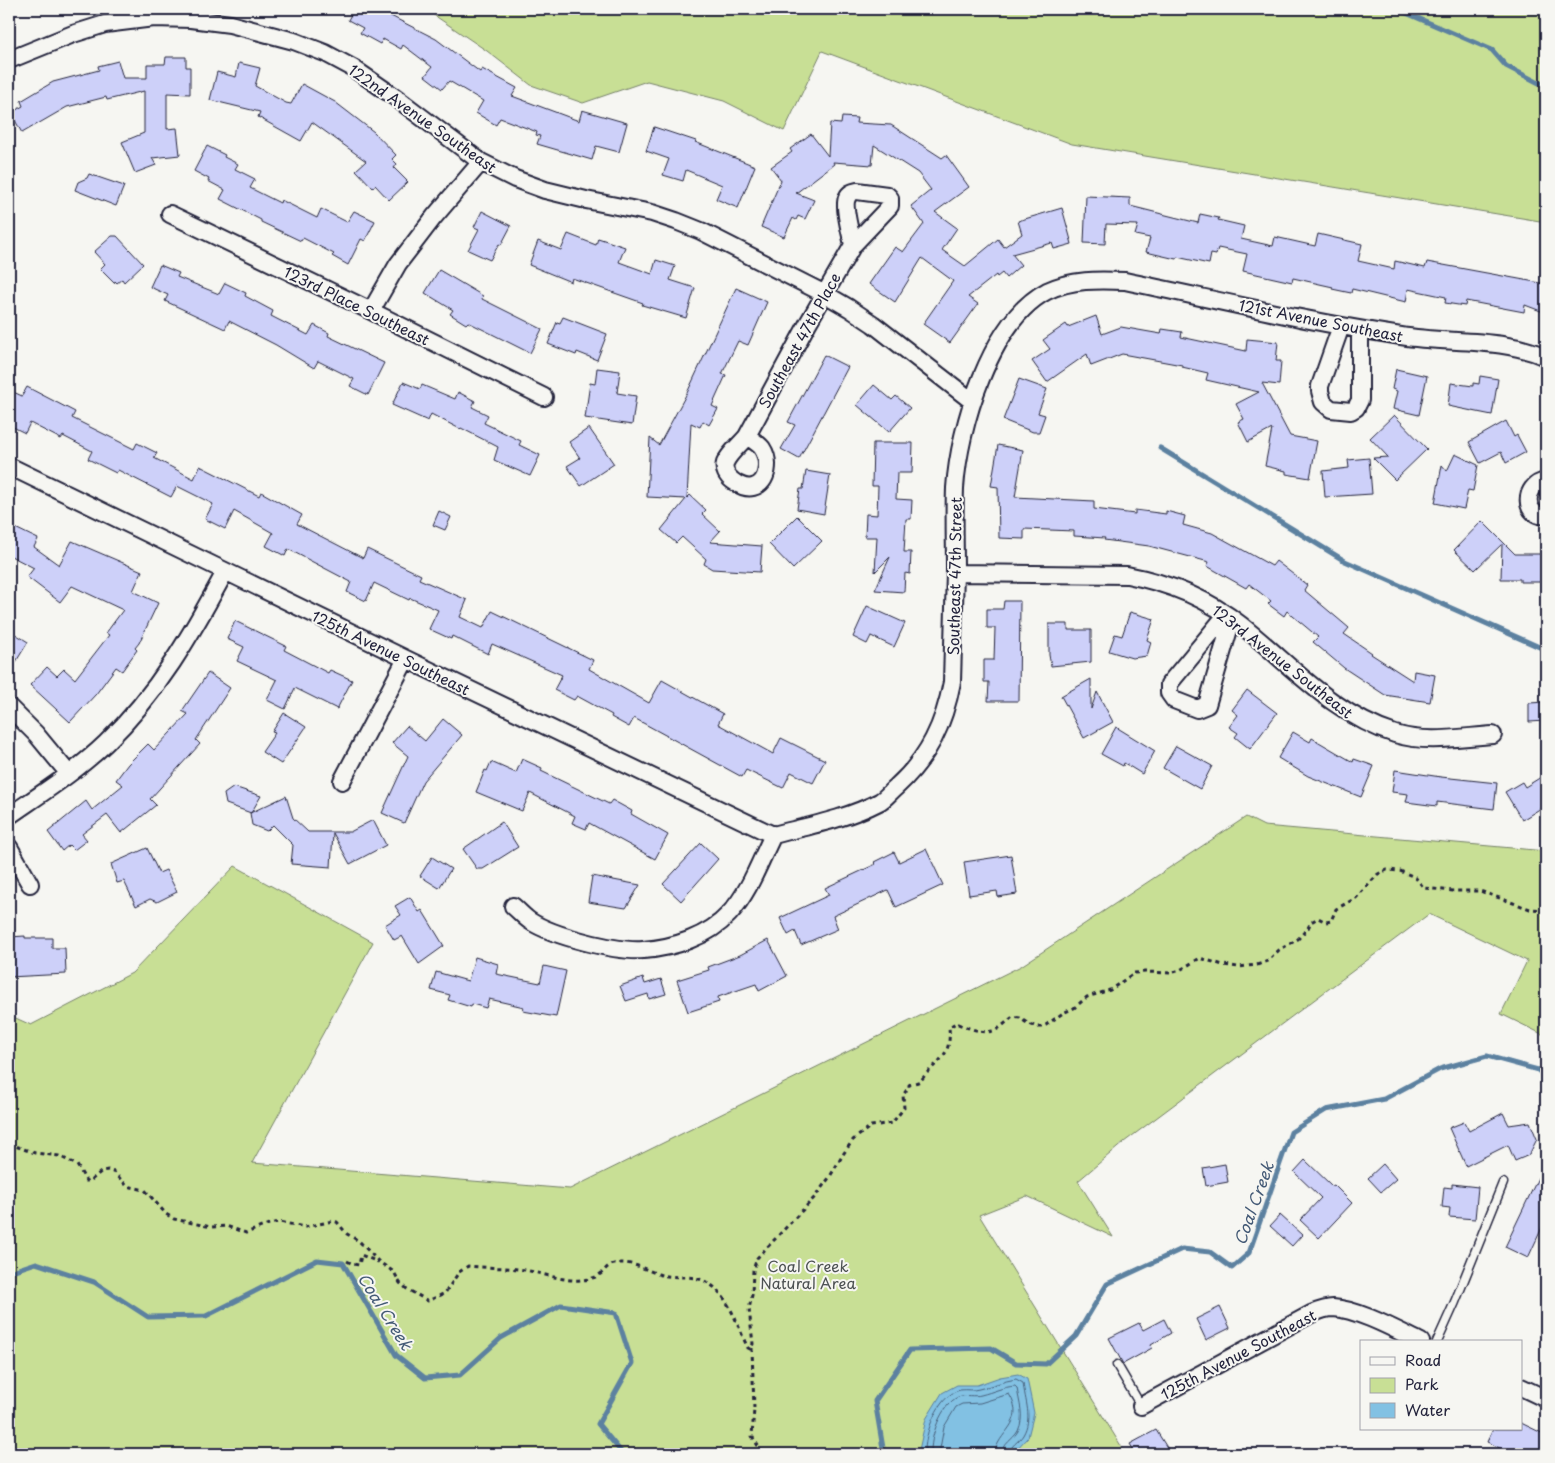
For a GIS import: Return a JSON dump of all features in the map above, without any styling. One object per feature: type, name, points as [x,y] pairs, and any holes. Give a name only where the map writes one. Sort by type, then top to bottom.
[{"type":"street","name":"122nd Avenue Southeast","points":[[9,60],[73,34],[105,24],[154,18],[191,19],[232,16],[325,53],[353,68],[481,162],[515,179],[545,190],[652,213],[676,221],[701,231],[825,294],[873,324],[972,401]]},
{"type":"street","points":[[371,310],[398,264],[434,217],[481,162]]},
{"type":"street","name":"123rd Place Southeast","points":[[170,214],[371,310],[544,397]]},
{"type":"street","name":"Southeast 47th Place","points":[[747,436],[803,331],[853,245]]},
{"type":"street","name":"121st Avenue Southeast","points":[[1095,280],[1125,281],[1360,330],[1406,337],[1510,346],[1532,351],[1546,357]]},
{"type":"street","name":"Southeast 47th Street","points":[[773,835],[852,814],[881,801],[902,782],[919,762],[934,737],[946,709],[952,682],[955,487],[961,448],[972,401],[994,349],[1011,323],[1031,301],[1047,291],[1067,283],[1095,280]]},
{"type":"street","points":[[1341,326],[1320,386],[1323,402],[1331,409],[1352,411],[1359,404],[1360,330]]},
{"type":"street","name":"125th Avenue Southeast","points":[[9,466],[406,660],[773,835]]},
{"type":"street","points":[[1546,481],[1531,489],[1528,500],[1536,514],[1546,515]]},
{"type":"street","points":[[9,816],[69,774],[106,743],[142,705],[188,639],[225,572]]},
{"type":"street","name":"123rd Avenue Southeast","points":[[955,573],[1127,575],[1153,580],[1182,590],[1205,601],[1229,617],[1335,704],[1353,716],[1376,727],[1396,735],[1423,740],[1493,735]]},
{"type":"street","points":[[1229,617],[1207,705],[1197,709],[1174,700],[1169,693],[1169,684],[1229,617]]},
{"type":"street","points":[[342,781],[406,660]]},
{"type":"street","points":[[9,707],[36,734],[69,774]]},
{"type":"street","points":[[513,906],[530,921],[552,932],[601,946],[642,950],[668,946],[692,939],[711,929],[728,915],[741,899],[773,835]]},
{"type":"street","points":[[9,848],[30,884]]},
{"type":"street","name":"125th Avenue Southeast","points":[[1141,1406],[1302,1318],[1323,1309],[1335,1308],[1366,1317],[1417,1340]]},
{"type":"street","points":[[1522,1387],[1546,1398]]},
{"type":"lane","points":[[1437,1340],[1455,1302],[1503,1183]]},
{"type":"lane","points":[[1117,1365],[1141,1406]]},
{"type":"path","points":[[762,1454],[752,1436],[754,1408],[749,1309],[756,1258],[814,1198],[853,1140],[871,1126],[892,1123],[904,1108],[903,1095],[909,1085],[920,1081],[940,1061],[948,1049],[950,1043],[949,1027],[956,1023],[992,1031],[1013,1017],[1020,1018],[1027,1024],[1037,1028],[1074,1008],[1087,997],[1110,990],[1134,973],[1171,973],[1200,958],[1223,965],[1238,967],[1268,961],[1279,950],[1298,939],[1311,922],[1318,918],[1329,922],[1334,916],[1336,909],[1356,898],[1378,874],[1387,870],[1400,871],[1415,877],[1424,888],[1480,891],[1530,909],[1546,910]]},
{"type":"path","points":[[9,1144],[35,1154],[59,1156],[77,1165],[86,1181],[90,1181],[102,1171],[114,1172],[127,1186],[145,1190],[166,1214],[174,1219],[185,1222],[211,1227],[226,1226],[246,1233],[274,1223],[309,1226],[333,1221],[337,1222],[347,1234],[359,1241],[379,1262],[394,1272],[400,1283],[428,1301],[445,1293],[459,1272],[468,1266],[516,1269],[580,1281],[600,1274],[606,1267],[626,1263],[642,1267],[659,1275],[697,1279],[716,1288],[738,1324],[748,1348],[752,1348]]},
{"type":"path","points":[[347,1261],[359,1265],[360,1255],[379,1262]]},
{"type":"green space","points":[[425,9],[1546,9],[1546,222],[1072,144],[822,51],[784,131],[724,101],[647,81],[583,103],[531,85],[487,51]]},
{"type":"green space","name":"Coal Creek Natural Area","points":[[1246,817],[1264,826],[1546,851],[1546,1036],[1501,1014],[1527,961],[1429,914],[1124,1142],[1078,1181],[1113,1237],[1027,1196],[979,1215],[1126,1454],[9,1454],[9,1015],[31,1025],[132,973],[235,866],[373,942],[252,1163],[570,1189],[1021,966]]},
{"type":"water","points":[[1018,1374],[1027,1379],[1034,1413],[1028,1437],[1012,1454],[920,1454],[919,1450],[926,1419],[942,1393],[957,1385],[977,1385],[1000,1377]]},
{"type":"building","points":[[354,9],[377,9],[436,39],[480,72],[482,69],[517,88],[512,96],[579,121],[582,110],[627,123],[619,152],[596,146],[592,160],[537,144],[540,136],[536,135],[537,132],[500,118],[496,125],[476,113],[483,101],[449,81],[442,89],[425,76],[432,67],[403,45],[401,49],[383,39],[380,44],[360,33],[363,28],[348,20]]},
{"type":"building","points":[[166,57],[186,57],[186,67],[190,67],[190,94],[167,93],[167,129],[177,128],[180,155],[152,158],[156,165],[135,173],[122,142],[144,133],[144,91],[107,100],[106,97],[67,107],[22,133],[11,113],[23,106],[21,101],[53,82],[99,70],[98,66],[118,61],[123,78],[147,78],[147,64],[165,64]]},
{"type":"building","points":[[239,63],[260,68],[255,86],[286,103],[291,104],[302,84],[335,102],[374,132],[396,155],[392,159],[397,164],[394,168],[408,182],[389,200],[375,185],[373,188],[356,170],[366,161],[312,122],[301,141],[258,117],[260,112],[210,100],[217,72],[236,77]]},
{"type":"building","points":[[842,117],[857,118],[856,123],[891,125],[942,158],[946,155],[969,187],[935,212],[957,228],[942,250],[965,266],[998,239],[1004,247],[1022,234],[1018,221],[1062,208],[1072,244],[1054,249],[1052,243],[1012,254],[1021,265],[1006,278],[1002,273],[997,277],[996,275],[968,297],[978,304],[950,343],[923,324],[953,281],[922,258],[895,302],[869,284],[895,247],[903,252],[924,224],[911,206],[931,190],[918,173],[874,145],[872,165],[833,162],[834,164],[796,193],[814,200],[805,219],[798,216],[796,220],[793,218],[784,237],[761,227],[781,180],[771,167],[792,152],[790,149],[811,134],[828,156],[830,123],[841,124]]},
{"type":"building","points":[[654,127],[696,141],[755,166],[738,208],[716,199],[722,185],[686,170],[683,181],[663,175],[669,159],[646,151]]},
{"type":"building","points":[[207,146],[238,164],[235,169],[255,179],[250,188],[280,203],[281,200],[317,218],[321,209],[347,222],[354,211],[375,221],[365,241],[361,239],[348,265],[332,256],[334,254],[303,238],[301,241],[261,222],[261,220],[220,199],[225,190],[194,171]]},
{"type":"building","points":[[89,174],[124,186],[116,206],[75,190],[78,182],[87,178]]},
{"type":"building","points":[[1086,196],[1130,198],[1130,206],[1198,223],[1200,214],[1219,218],[1218,220],[1244,226],[1241,239],[1273,246],[1275,237],[1315,246],[1318,234],[1362,244],[1358,261],[1394,269],[1395,261],[1425,268],[1427,262],[1546,284],[1546,313],[1525,305],[1524,312],[1466,301],[1465,306],[1445,303],[1446,297],[1408,289],[1406,302],[1352,289],[1351,293],[1332,289],[1333,287],[1293,278],[1292,282],[1243,271],[1247,254],[1218,248],[1216,255],[1211,254],[1209,264],[1177,257],[1176,259],[1146,252],[1150,238],[1135,235],[1138,225],[1106,224],[1105,244],[1084,243]]},
{"type":"building","points":[[482,211],[511,226],[490,260],[468,250],[479,229],[474,227]]},
{"type":"building","points":[[568,234],[596,245],[598,238],[625,247],[619,262],[652,274],[656,260],[675,266],[670,280],[695,288],[686,318],[642,305],[643,303],[572,278],[571,282],[529,265],[538,241],[561,250]]},
{"type":"building","points":[[112,236],[117,236],[143,264],[124,282],[122,279],[114,283],[100,269],[105,264],[94,252]]},
{"type":"building","points":[[160,265],[179,273],[177,277],[219,294],[225,283],[246,293],[245,296],[273,311],[271,316],[308,335],[314,325],[329,333],[328,336],[384,363],[368,395],[350,386],[354,379],[318,361],[314,368],[276,345],[229,321],[225,329],[165,301],[168,295],[150,287]]},
{"type":"building","points":[[439,270],[483,296],[482,299],[542,329],[530,353],[468,322],[466,324],[450,314],[453,310],[425,293]]},
{"type":"building","points":[[736,288],[767,302],[748,345],[738,341],[722,374],[726,375],[712,406],[718,409],[709,425],[703,421],[700,427],[691,423],[687,498],[690,495],[706,510],[702,514],[720,531],[710,542],[762,546],[760,572],[712,569],[704,564],[706,559],[682,537],[676,543],[661,530],[686,499],[647,497],[650,438],[659,445],[687,393]]},
{"type":"building","points":[[1096,316],[1102,334],[1121,327],[1161,334],[1162,329],[1182,332],[1181,337],[1246,351],[1247,339],[1278,342],[1276,361],[1281,361],[1279,385],[1262,383],[1290,436],[1317,441],[1310,478],[1286,474],[1286,471],[1265,466],[1272,429],[1248,442],[1238,422],[1244,419],[1236,404],[1259,392],[1206,380],[1208,373],[1182,367],[1182,365],[1122,354],[1091,366],[1087,354],[1047,382],[1032,361],[1050,349],[1043,340],[1066,324],[1068,327]]},
{"type":"building","points":[[563,317],[607,334],[597,360],[577,352],[576,355],[548,344],[557,322],[560,323]]},
{"type":"building","points":[[824,355],[848,367],[799,459],[781,449],[795,425],[788,422]]},
{"type":"building","points":[[597,368],[620,371],[617,393],[636,396],[632,425],[585,418],[590,383],[595,384]]},
{"type":"building","points":[[1396,369],[1427,376],[1419,415],[1393,409],[1397,391],[1392,389]]},
{"type":"building","points":[[1480,376],[1498,379],[1492,415],[1448,406],[1451,383],[1473,386],[1473,383],[1479,384]]},
{"type":"building","points":[[1019,379],[1047,389],[1038,413],[1045,415],[1039,432],[1033,432],[1003,420]]},
{"type":"building","points":[[403,382],[420,389],[422,385],[455,399],[458,392],[475,401],[472,407],[488,415],[484,423],[521,441],[519,445],[540,455],[530,476],[494,460],[498,447],[431,414],[428,421],[392,405]]},
{"type":"building","points":[[874,385],[892,400],[896,396],[910,408],[889,432],[857,405]]},
{"type":"building","points":[[27,387],[75,412],[72,418],[134,449],[137,443],[157,453],[154,458],[194,479],[200,466],[259,496],[261,492],[302,515],[297,524],[363,558],[367,549],[421,575],[419,579],[467,600],[460,617],[483,628],[492,611],[593,660],[589,669],[649,703],[662,680],[723,714],[718,724],[773,754],[781,738],[825,760],[813,783],[791,772],[783,788],[746,770],[742,777],[634,718],[629,727],[611,717],[612,715],[577,696],[574,700],[554,690],[562,675],[492,644],[488,654],[452,636],[451,639],[429,629],[438,610],[410,598],[409,600],[374,583],[366,601],[347,592],[351,582],[288,549],[285,556],[266,546],[273,533],[234,511],[225,529],[205,519],[213,504],[177,486],[171,497],[118,470],[116,473],[88,459],[92,451],[63,436],[61,439],[30,423],[25,433],[9,425],[9,390],[22,396]]},
{"type":"building","points":[[1394,415],[1427,449],[1395,480],[1373,458],[1388,457],[1370,438]]},
{"type":"building","points":[[1506,421],[1514,437],[1517,435],[1526,452],[1506,463],[1501,452],[1480,463],[1469,442]]},
{"type":"building","points":[[589,428],[614,464],[581,486],[567,466],[580,458],[569,442]]},
{"type":"building","points":[[873,443],[913,443],[912,473],[897,473],[896,499],[912,500],[911,519],[906,519],[904,552],[911,552],[910,574],[905,573],[904,592],[875,590],[890,557],[875,572],[877,537],[865,537],[866,514],[877,515],[878,486],[872,486]]},
{"type":"building","points":[[998,445],[1023,450],[1015,497],[1094,501],[1094,509],[1135,514],[1135,510],[1166,514],[1166,511],[1185,516],[1183,525],[1212,533],[1272,566],[1276,561],[1307,585],[1304,590],[1349,628],[1344,634],[1371,654],[1413,681],[1414,671],[1435,675],[1430,702],[1385,695],[1344,668],[1313,642],[1318,637],[1287,611],[1284,616],[1268,604],[1271,601],[1249,584],[1246,588],[1207,566],[1209,562],[1149,546],[1104,540],[1105,538],[1074,536],[1074,531],[1024,529],[1024,539],[999,538],[998,487],[991,486]]},
{"type":"building","points":[[1455,454],[1478,465],[1473,491],[1468,490],[1464,509],[1435,503],[1442,465],[1447,471]]},
{"type":"building","points":[[1369,458],[1372,494],[1325,497],[1323,471],[1349,468],[1348,460]]},
{"type":"building","points":[[806,471],[830,475],[824,514],[797,509],[800,489],[803,489]]},
{"type":"building","points":[[439,511],[451,517],[445,530],[433,525]]},
{"type":"building","points":[[797,516],[822,541],[793,569],[769,544]]},
{"type":"building","points":[[1482,521],[1515,554],[1541,554],[1541,582],[1520,582],[1520,579],[1501,579],[1502,544],[1475,570],[1454,550]]},
{"type":"building","points":[[9,525],[38,539],[34,547],[59,565],[72,541],[142,571],[133,591],[158,603],[135,648],[137,650],[122,671],[116,667],[96,694],[70,722],[30,685],[47,667],[57,676],[64,669],[75,679],[109,635],[106,633],[123,610],[72,586],[60,602],[27,577],[34,568],[9,555]]},
{"type":"building","points":[[1004,601],[1020,601],[1019,701],[988,701],[989,682],[984,682],[984,660],[994,660],[995,628],[987,628],[987,609],[1003,609]]},
{"type":"building","points":[[867,606],[905,623],[894,647],[871,636],[867,644],[853,637]]},
{"type":"building","points":[[1130,612],[1154,619],[1147,640],[1151,642],[1147,656],[1132,658],[1109,651],[1115,634],[1122,636]]},
{"type":"building","points":[[235,621],[286,646],[284,650],[328,673],[330,670],[352,680],[337,709],[295,688],[285,709],[267,700],[277,680],[237,661],[244,647],[227,639]]},
{"type":"building","points":[[1049,624],[1068,624],[1068,630],[1091,630],[1091,662],[1051,666]]},
{"type":"building","points":[[9,630],[28,642],[9,673]]},
{"type":"building","points":[[208,673],[230,688],[196,740],[200,744],[150,799],[156,805],[121,833],[107,815],[82,834],[87,840],[74,850],[69,845],[62,851],[48,832],[86,801],[92,810],[123,785],[116,780],[128,764],[148,744],[154,750],[188,714],[182,711]]},
{"type":"building","points":[[1091,679],[1091,709],[1097,692],[1113,722],[1084,738],[1061,696]]},
{"type":"building","points":[[1247,690],[1277,713],[1250,749],[1235,737],[1238,733],[1229,727],[1238,715],[1232,710]]},
{"type":"building","points":[[1546,702],[1546,721],[1529,722],[1529,703]]},
{"type":"building","points":[[284,713],[306,727],[281,764],[262,752],[275,733],[272,732]]},
{"type":"building","points":[[443,719],[462,735],[423,781],[404,823],[382,813],[408,756],[392,743],[407,726],[425,741]]},
{"type":"building","points":[[1116,727],[1155,751],[1142,774],[1124,763],[1123,766],[1101,754]]},
{"type":"building","points":[[1293,732],[1310,742],[1312,738],[1353,762],[1354,759],[1374,766],[1361,797],[1308,776],[1278,758]]},
{"type":"building","points":[[1176,746],[1212,766],[1200,789],[1163,768]]},
{"type":"building","points":[[522,759],[542,768],[541,771],[609,804],[612,800],[632,811],[631,814],[668,835],[655,859],[589,823],[586,829],[572,823],[575,816],[530,793],[522,811],[476,792],[485,770],[487,771],[491,762],[516,773]]},
{"type":"building","points":[[1395,770],[1497,783],[1494,809],[1437,802],[1437,806],[1406,802],[1408,794],[1392,792]]},
{"type":"building","points":[[1546,774],[1546,805],[1522,820],[1505,792],[1522,782],[1525,787]]},
{"type":"building","points":[[234,787],[261,796],[251,813],[226,804],[224,794]]},
{"type":"building","points":[[286,796],[293,818],[308,832],[350,832],[373,820],[386,845],[350,864],[333,833],[331,867],[291,864],[293,845],[273,825],[267,831],[252,825],[250,813]]},
{"type":"building","points":[[502,822],[518,847],[483,869],[477,869],[463,849]]},
{"type":"building","points":[[701,843],[718,859],[681,901],[663,884]]},
{"type":"building","points":[[147,848],[159,873],[166,870],[177,892],[157,902],[150,899],[136,906],[124,881],[117,883],[111,864]]},
{"type":"building","points":[[926,849],[943,885],[896,907],[888,890],[833,916],[838,929],[801,945],[795,931],[788,935],[780,918],[829,895],[825,888],[876,864],[874,862],[894,852],[899,862]]},
{"type":"building","points":[[1011,855],[1017,894],[998,897],[997,891],[969,895],[964,862]]},
{"type":"building","points":[[432,857],[451,869],[439,888],[420,876]]},
{"type":"building","points":[[592,876],[640,885],[626,908],[588,902]]},
{"type":"building","points":[[410,897],[419,912],[422,910],[444,946],[419,964],[402,936],[394,940],[385,925],[401,915],[395,906]]},
{"type":"building","points":[[25,936],[25,938],[52,938],[52,948],[65,948],[66,974],[9,977],[9,937]]},
{"type":"building","points":[[768,940],[787,976],[759,991],[756,984],[718,997],[719,1002],[688,1012],[677,980],[709,970],[708,967],[740,955]]},
{"type":"building","points":[[475,957],[498,964],[496,974],[540,983],[544,966],[566,971],[556,1017],[523,1011],[524,1007],[489,999],[486,1008],[472,1004],[471,1007],[448,1000],[450,995],[431,990],[436,972],[468,981]]},
{"type":"building","points":[[643,978],[645,984],[661,979],[666,994],[649,999],[648,994],[626,1001],[620,986]]},
{"type":"building","points":[[1503,1113],[1509,1125],[1530,1122],[1537,1139],[1529,1155],[1515,1161],[1508,1145],[1466,1166],[1449,1128],[1464,1122],[1469,1131]]},
{"type":"building","points":[[1305,1160],[1352,1203],[1319,1238],[1300,1220],[1321,1198],[1294,1172]]},
{"type":"building","points":[[1546,1161],[1546,1219],[1528,1258],[1505,1247]]},
{"type":"building","points":[[1225,1164],[1228,1182],[1206,1186],[1203,1168]]},
{"type":"building","points":[[1383,1164],[1396,1179],[1381,1192],[1368,1178]]},
{"type":"building","points":[[1452,1184],[1478,1187],[1475,1219],[1449,1217],[1450,1208],[1442,1207],[1444,1187],[1452,1188]]},
{"type":"building","points":[[1280,1215],[1302,1235],[1292,1246],[1270,1226]]},
{"type":"building","points":[[1220,1307],[1230,1328],[1206,1340],[1196,1319]]},
{"type":"building","points":[[1164,1319],[1171,1333],[1151,1345],[1152,1348],[1123,1364],[1109,1338],[1139,1323],[1143,1330]]},
{"type":"building","points":[[1522,1423],[1546,1435],[1546,1454],[1512,1454],[1487,1442],[1493,1430],[1522,1430]]},
{"type":"building","points":[[1156,1430],[1171,1454],[1136,1454],[1130,1444]]},
{"type":"waterway","points":[[1397,9],[1492,50],[1506,66],[1539,83],[1546,82]]},
{"type":"waterway","points":[[1160,448],[1345,561],[1546,650]]},
{"type":"waterway","name":"Coal Creek","points":[[884,1454],[875,1401],[910,1350],[991,1348],[1016,1363],[1046,1364],[1076,1336],[1107,1284],[1182,1249],[1210,1252],[1232,1268],[1249,1253],[1291,1132],[1326,1110],[1384,1099],[1440,1069],[1487,1056],[1538,1070],[1546,1078]]},
{"type":"waterway","name":"Coal Creek","points":[[9,1272],[36,1263],[94,1282],[148,1317],[206,1316],[317,1260],[343,1263],[396,1355],[425,1378],[460,1375],[501,1338],[561,1305],[616,1313],[632,1363],[598,1424],[623,1454]]}]
